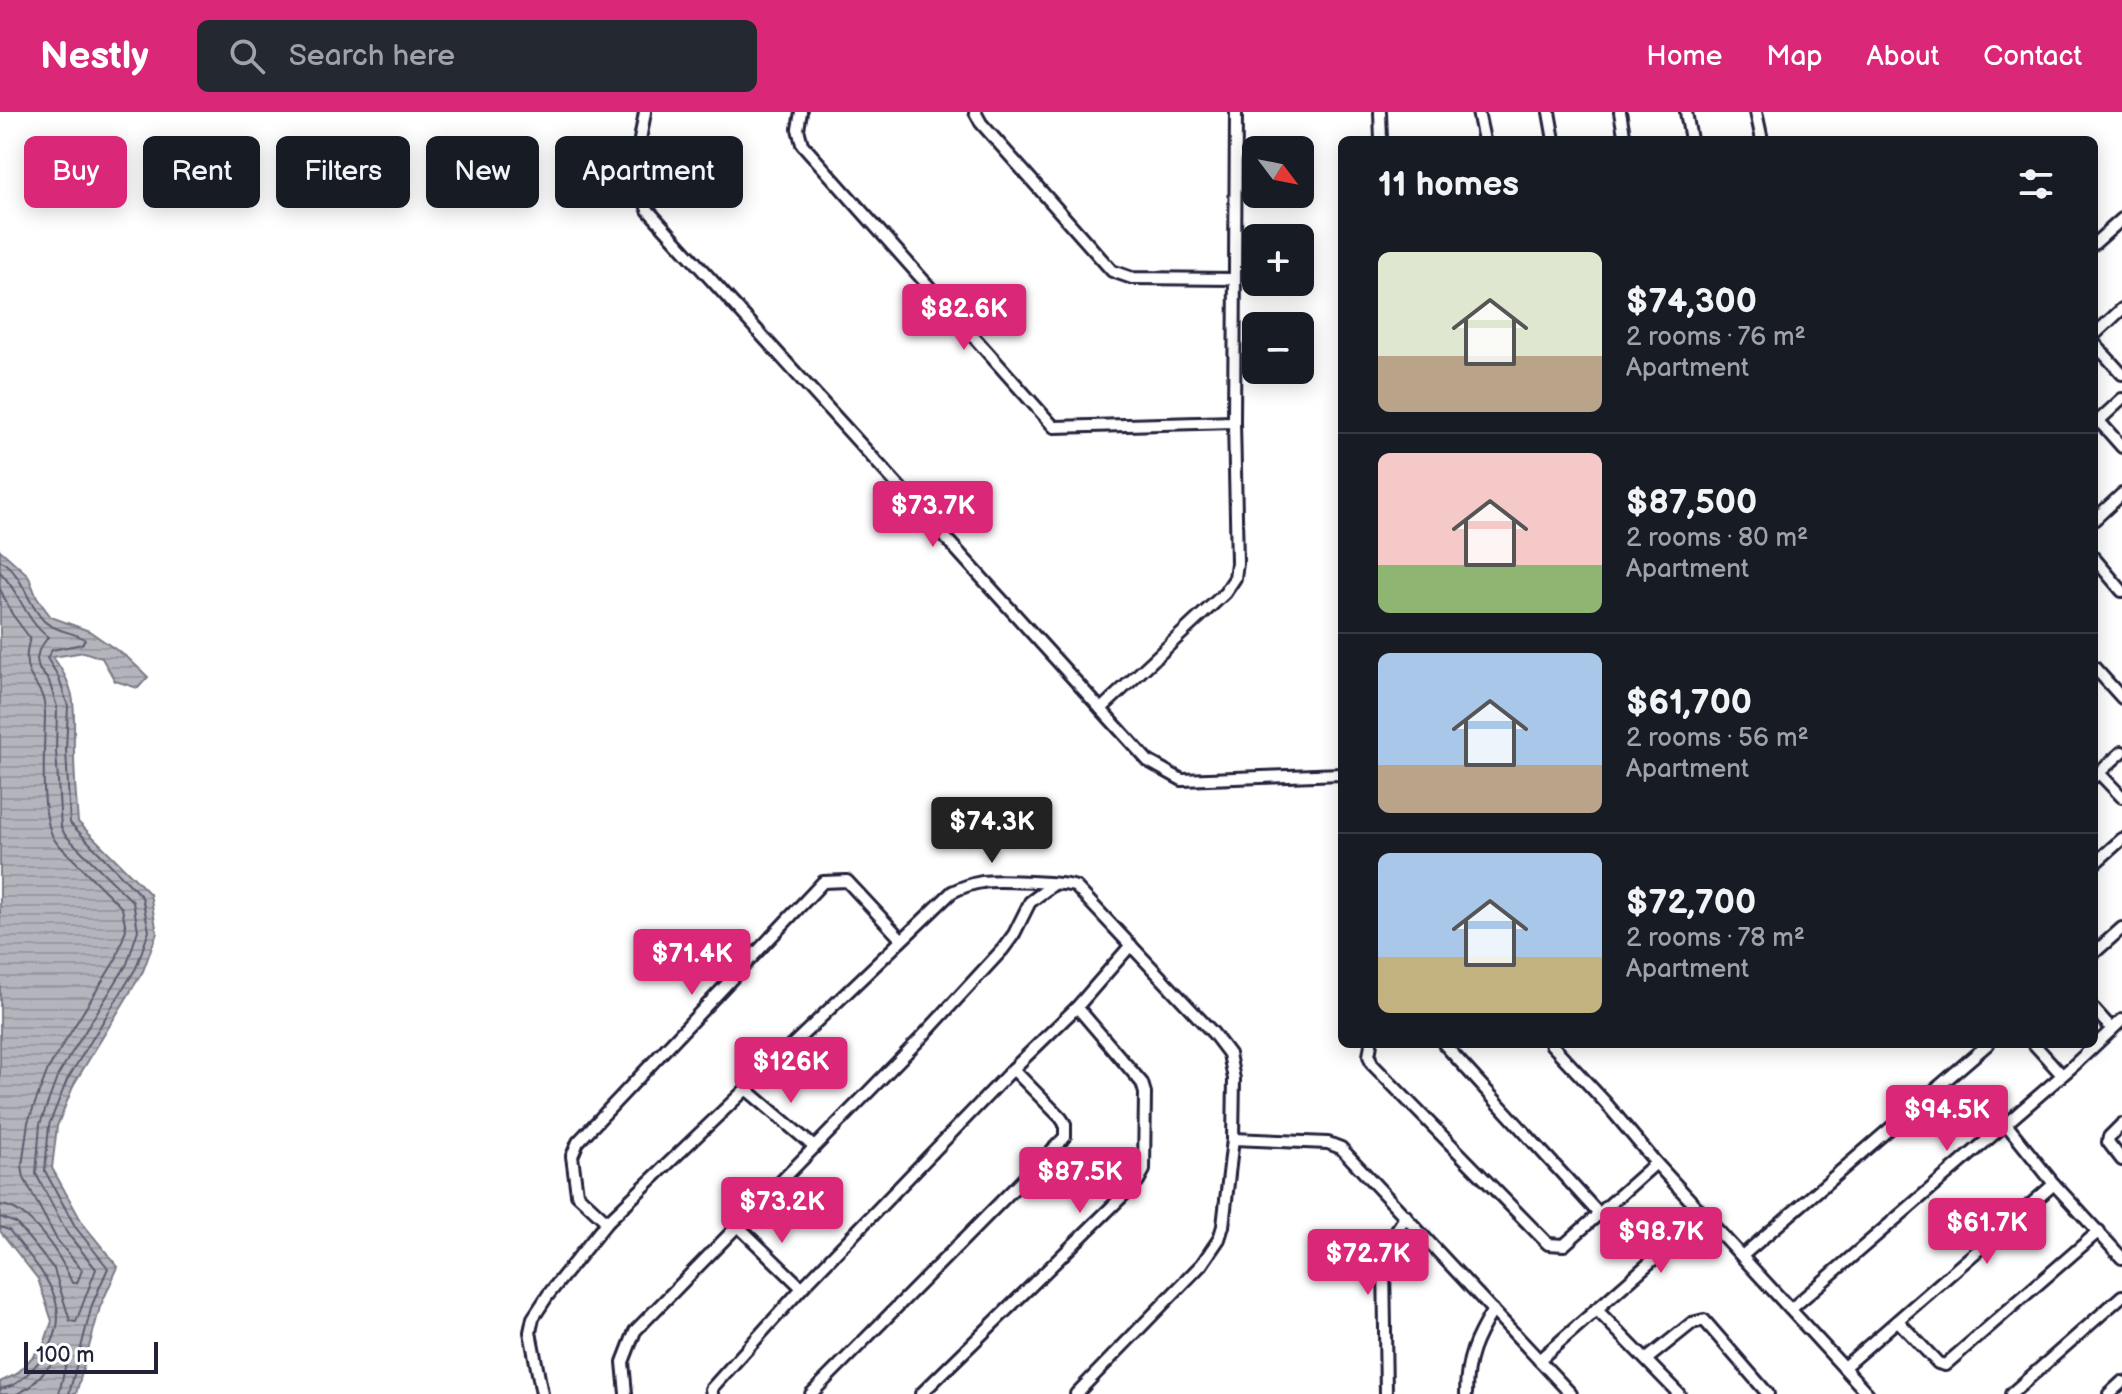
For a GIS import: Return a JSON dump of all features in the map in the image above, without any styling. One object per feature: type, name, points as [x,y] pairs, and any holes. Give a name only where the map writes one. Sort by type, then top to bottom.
[{"type":"street","points":[[645,112],[638,151],[638,184],[648,210],[1148,761],[1182,780],[1338,774]]},
{"type":"street","points":[[801,112],[798,129],[802,144],[1054,427],[1234,422]]},
{"type":"street","points":[[975,112],[981,123],[1112,271],[1132,278],[1234,279]]},
{"type":"street","points":[[1101,709],[1225,593],[1235,578],[1236,112]]},
{"type":"street","points":[[1380,112],[1381,136]]},
{"type":"street","points":[[1478,112],[1483,136]]},
{"type":"street","points":[[1549,112],[1553,136]]},
{"type":"street","points":[[1620,112],[1624,136]]},
{"type":"street","points":[[1686,112],[1690,136]]},
{"type":"street","points":[[1756,112],[1761,136]]},
{"type":"street","points":[[2098,240],[2122,219]]},
{"type":"street","points":[[2098,331],[2122,309]]},
{"type":"street","points":[[2098,347],[2122,374]]},
{"type":"street","points":[[2098,421],[2122,399]]},
{"type":"street","points":[[2098,425],[2122,447]]},
{"type":"street","points":[[2098,516],[2122,494]]},
{"type":"street","points":[[2098,562],[2120,583]]},
{"type":"street","points":[[2098,671],[2122,698]]},
{"type":"street","points":[[2098,681],[2103,677]]},
{"type":"street","points":[[2098,773],[2122,752]]},
{"type":"street","points":[[2098,777],[2122,797]]},
{"type":"street","points":[[2098,860],[2122,839]]},
{"type":"street","points":[[607,1222],[577,1194],[572,1156],[578,1142],[823,882],[847,881],[901,939]]},
{"type":"street","points":[[542,1394],[530,1332],[533,1318],[607,1222],[952,892],[984,882],[1070,884],[1076,887],[1213,1033],[1229,1054],[1234,1079],[1233,1139],[1223,1226],[1212,1251],[1076,1394]]},
{"type":"street","points":[[626,1394],[623,1362],[635,1331],[920,1039],[1003,949],[1030,902],[1054,884]]},
{"type":"street","points":[[2098,949],[2122,928]]},
{"type":"street","points":[[712,1394],[711,1389],[802,1288],[1077,1007],[1131,945]]},
{"type":"street","points":[[921,1394],[1138,1181],[1144,1170],[1145,1093],[1142,1083],[1077,1007]]},
{"type":"street","points":[[2098,1013],[2112,1029]]},
{"type":"street","points":[[2098,1042],[2122,1020]]},
{"type":"street","points":[[1370,1048],[1372,1064],[1548,1244],[1564,1245],[1656,1163]]},
{"type":"street","points":[[1448,1048],[1600,1215]]},
{"type":"street","points":[[1555,1048],[1868,1394]]},
{"type":"street","points":[[1742,1256],[1983,1048]]},
{"type":"street","points":[[2038,1048],[2062,1075]]},
{"type":"street","points":[[1791,1309],[2091,1048]]},
{"type":"street","points":[[811,1394],[1065,1137],[1065,1124],[1061,1118],[1013,1069]]},
{"type":"street","points":[[746,1089],[813,1146]]},
{"type":"street","points":[[2006,1124],[2054,1184],[2122,1258]]},
{"type":"street","points":[[2122,1124],[2108,1142],[2122,1160]]},
{"type":"street","points":[[1233,1139],[1335,1144],[1571,1394]]},
{"type":"street","points":[[1844,1367],[2054,1184]]},
{"type":"street","points":[[1539,1360],[1704,1215]]},
{"type":"street","points":[[1386,1394],[1384,1264],[1392,1237],[1406,1216]]},
{"type":"street","points":[[738,1226],[802,1288]]},
{"type":"street","points":[[1898,1321],[1938,1363],[1945,1365],[2099,1231]]},
{"type":"street","points":[[2011,1394],[2122,1296]]},
{"type":"street","points":[[1596,1309],[1679,1394]]},
{"type":"street","points":[[1466,1394],[1466,1373],[1475,1339],[1493,1310]]},
{"type":"street","points":[[1647,1359],[1692,1323],[1704,1320],[1768,1394]]},
{"type":"street","points":[[2109,1394],[2122,1382]]},
{"type":"water","points":[[0,550],[28,575],[37,598],[51,617],[89,631],[128,658],[148,677],[138,688],[115,681],[102,658],[84,652],[53,657],[68,681],[73,703],[78,822],[150,894],[157,933],[143,971],[74,1084],[57,1126],[52,1168],[83,1224],[118,1267],[100,1307],[76,1394],[0,1394],[0,1382],[17,1374],[44,1344],[52,1321],[38,1279],[0,1231]]}]
